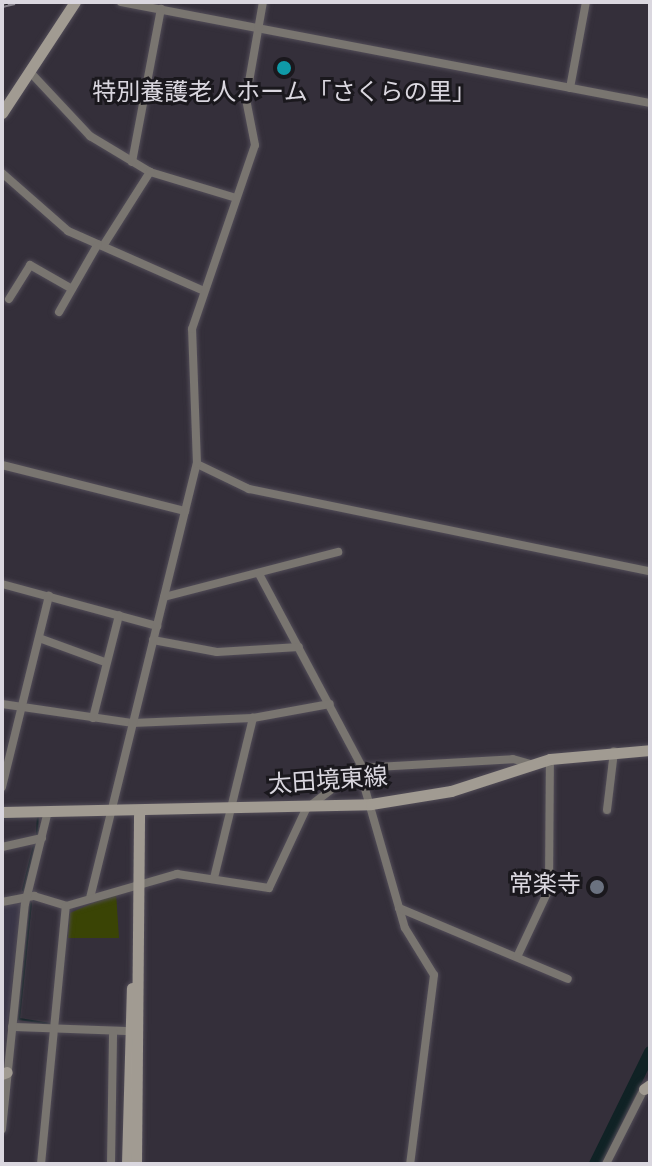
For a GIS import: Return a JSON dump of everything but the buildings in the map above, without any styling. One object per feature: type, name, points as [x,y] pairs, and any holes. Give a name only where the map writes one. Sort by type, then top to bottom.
[{"type":"main road","points":[[2,113],[75,2]]},
{"type":"main road","name":"太田境東線","points":[[2,812],[230,811],[371,804],[451,791],[550,759],[650,750]]},
{"type":"main road","points":[[136,1164],[139,811]]},
{"type":"main road","points":[[127,1164],[129,1031],[139,884]]},
{"type":"street","points":[[121,2],[650,103]]},
{"type":"street","points":[[90,898],[197,464],[192,329],[255,145],[246,99],[263,2]]},
{"type":"street","points":[[570,88],[586,2]]},
{"type":"street","points":[[132,162],[161,9]]},
{"type":"street","points":[[30,72],[90,136],[132,162],[150,172],[236,198]]},
{"type":"street","points":[[59,312],[150,172]]},
{"type":"street","points":[[2,173],[59,225],[204,291]]},
{"type":"street","points":[[9,299],[30,265],[72,289]]},
{"type":"street","points":[[197,464],[249,489],[650,571]]},
{"type":"street","points":[[2,465],[185,511]]},
{"type":"street","points":[[164,597],[338,552]]},
{"type":"street","points":[[259,574],[330,704],[360,767],[399,908],[434,975],[410,1164]]},
{"type":"street","points":[[2,584],[157,626]]},
{"type":"street","points":[[2,787],[49,596]]},
{"type":"street","points":[[93,718],[119,615]]},
{"type":"street","points":[[39,638],[105,662]]},
{"type":"street","points":[[153,640],[217,652],[299,647]]},
{"type":"street","points":[[2,704],[132,723],[253,718],[330,704]]},
{"type":"street","points":[[214,878],[253,718]]},
{"type":"street","points":[[607,810],[614,751]]},
{"type":"street","points":[[2,902],[27,896],[66,906],[139,884],[214,878],[269,888],[306,809],[360,767],[513,759],[535,765]]},
{"type":"street","points":[[517,957],[549,889],[550,759]]},
{"type":"street","points":[[2,1129],[5,1073],[27,896],[48,811]]},
{"type":"street","points":[[2,847],[42,838]]},
{"type":"street","points":[[41,1164],[66,906]]},
{"type":"street","points":[[399,908],[568,979]]},
{"type":"street","points":[[12,1027],[129,1031]]},
{"type":"street","points":[[111,1164],[113,1031]]},
{"type":"street","points":[[606,1164],[647,1087]]},
{"type":"shaded area","points":[[17,901],[21,905],[2,1068],[2,905]]},
{"type":"green space","points":[[116,893],[119,938],[68,938],[70,913]]},
{"type":"waterway","points":[[2,818],[24,817]]},
{"type":"waterway","points":[[37,834],[38,817]]},
{"type":"waterway","points":[[23,890],[34,846]]},
{"type":"waterway","points":[[31,903],[19,1019],[51,1024]]},
{"type":"waterway","points":[[595,1164],[650,1052]]},
{"type":"railway","points":[[2,5],[15,2]]},
{"type":"place","name":"特別養護老人ホーム「さくらの里」","points":[[284,68]]},
{"type":"place","name":"常楽寺","points":[[597,887]]}]
